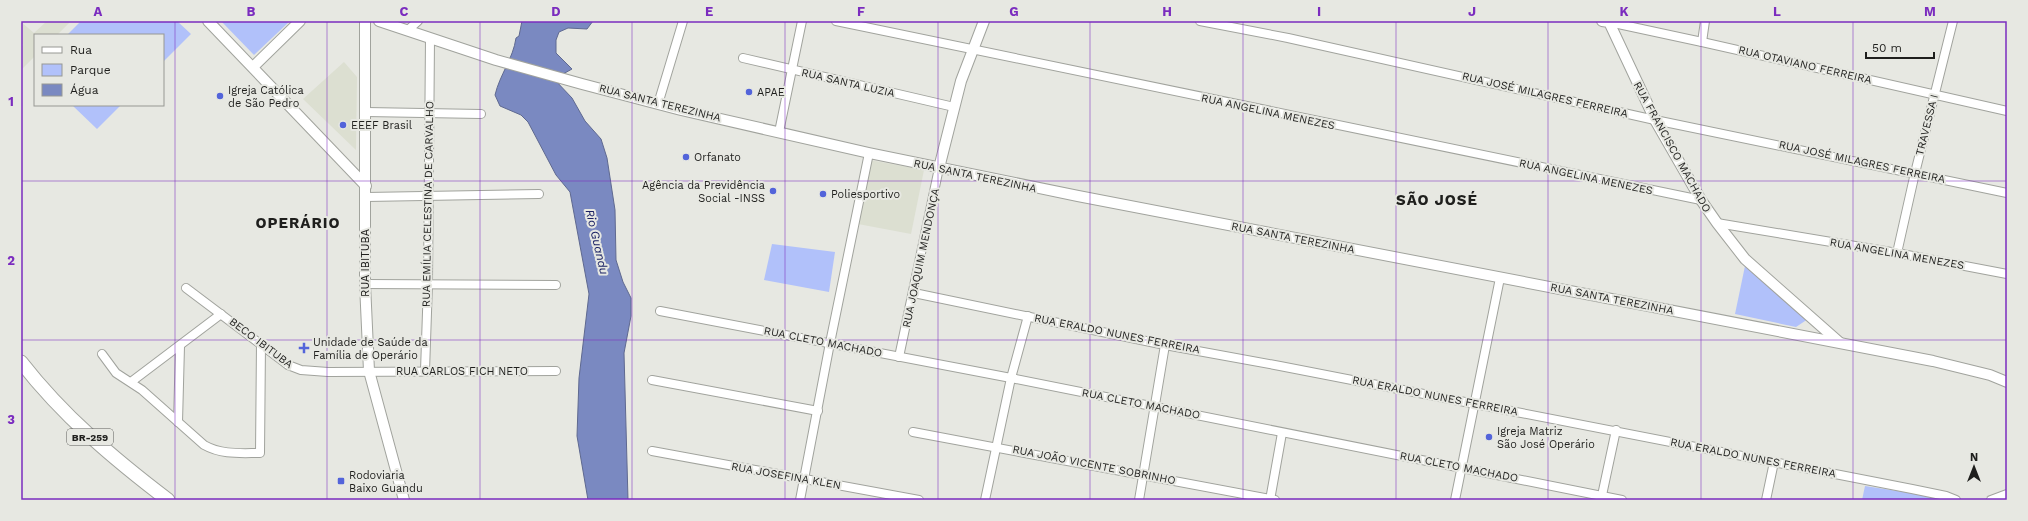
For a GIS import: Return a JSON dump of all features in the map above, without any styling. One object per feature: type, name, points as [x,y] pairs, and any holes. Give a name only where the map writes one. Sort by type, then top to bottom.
[{"type":"highway","name":"BR-259","points":[[21,362],[65,412],[97,444],[168,500]]},
{"type":"street","points":[[208,21],[366,186]]},
{"type":"street","points":[[252,67],[300,21]]},
{"type":"street","name":"RUA IBITUBA","points":[[365,21],[365,284],[369,371],[404,500]]},
{"type":"street","name":"RUA SANTA TEREZINHA","points":[[379,21],[496,60],[582,84],[658,104],[869,153],[1500,278],[1839,342],[1963,367],[2007,382]]},
{"type":"street","points":[[408,30],[418,21]]},
{"type":"street","points":[[658,104],[683,21]]},
{"type":"street","points":[[779,132],[802,21]]},
{"type":"street","name":"RUA ANGELINA MENEZES","points":[[836,21],[1701,200]]},
{"type":"street","name":"RUA JOAQUIM MENDONÇA","points":[[900,357],[939,168],[954,107],[972,50],[984,21]]},
{"type":"street","name":"RUA JOSÉ MILAGRES FERREIRA","points":[[1200,21],[1288,38],[1655,120],[2007,193]]},
{"type":"street","points":[[1702,42],[1705,21]]},
{"type":"street","name":"TRAVESSA I","points":[[1897,253],[1934,94],[1953,21]]},
{"type":"street","name":"RUA FRANCISCO MACHADO","points":[[1605,22],[1655,120],[1701,200],[1717,223],[1745,259],[1839,342]]},
{"type":"street","name":"RUA OTAVIANO FERREIRA","points":[[1605,22],[1702,42],[2007,111]]},
{"type":"street","name":"RUA EMÍLIA CELESTINA DE CARVALHO","points":[[425,371],[428,283],[430,38]]},
{"type":"street","name":"RUA SANTA LUZIA","points":[[743,58],[954,107]]},
{"type":"street","points":[[366,112],[481,114]]},
{"type":"street","points":[[800,500],[869,153]]},
{"type":"street","points":[[366,197],[539,194]]},
{"type":"street","name":"RUA ANGELINA MENEZES","points":[[1717,223],[1897,253],[2007,274]]},
{"type":"street","points":[[1455,500],[1476,404],[1500,278]]},
{"type":"street","points":[[365,284],[428,283],[556,285]]},
{"type":"street","name":"BECO IBITUBA","points":[[186,288],[288,364],[301,370],[369,371]]},
{"type":"street","name":"RUA ERALDO NUNES FERREIRA","points":[[914,293],[1165,345],[1616,430],[1946,496],[1956,500]]},
{"type":"street","name":"RUA CLETO MACHADO","points":[[660,311],[1155,406],[1282,433],[1462,467],[1601,498],[1622,500]]},
{"type":"street","points":[[131,382],[221,314]]},
{"type":"street","points":[[985,500],[998,446],[1011,378],[1028,316]]},
{"type":"street","points":[[1802,336],[1814,321]]},
{"type":"street","points":[[102,354],[116,372],[131,382],[195,438],[214,451],[226,453],[260,453],[261,343]]},
{"type":"street","points":[[1138,500],[1165,345]]},
{"type":"street","points":[[178,422],[180,346]]},
{"type":"street","name":"RUA CARLOS FICH NETO","points":[[369,371],[556,371]]},
{"type":"street","points":[[652,380],[818,411]]},
{"type":"street","points":[[1601,498],[1616,430]]},
{"type":"street","name":"RUA JOÃO VICENTE SOBRINHO","points":[[913,432],[998,446],[1272,500]]},
{"type":"street","points":[[1272,500],[1282,433]]},
{"type":"street","name":"RUA JOSEFINA KLEN","points":[[652,451],[919,500]]},
{"type":"street","points":[[1766,500],[1774,462]]},
{"type":"street","points":[[1991,500],[2007,494]]},
{"type":"shaded area","points":[[47,21],[71,21],[58,34],[34,34],[34,57],[21,70],[21,47],[23,45],[21,42],[21,22],[34,33]]},
{"type":"shaded area","name":"EEEF Brasil","points":[[344,62],[357,77],[356,150],[303,99]]},
{"type":"shaded area","points":[[870,160],[924,170],[911,234],[858,224]]},
{"type":"green space","points":[[81,21],[177,21],[191,34],[164,61],[164,34],[68,34]]},
{"type":"green space","points":[[221,21],[290,21],[254,55]]},
{"type":"green space","points":[[73,106],[120,106],[97,129]]},
{"type":"green space","points":[[772,244],[835,252],[829,292],[764,280]]},
{"type":"green space","points":[[1745,266],[1808,319],[1796,327],[1735,314]]},
{"type":"green space","points":[[1865,486],[1943,498],[1939,500],[1862,500]]},
{"type":"water","name":"Rio Guandu","points":[[522,21],[593,21],[587,29],[568,28],[559,32],[556,40],[556,53],[572,69],[554,79],[572,98],[585,121],[601,139],[607,158],[615,210],[616,260],[623,282],[631,298],[631,316],[624,353],[628,500],[588,500],[577,436],[579,378],[589,294],[570,192],[556,175],[528,122],[521,115],[500,106],[495,95],[512,53],[516,38],[519,36]]},
{"type":"place","name":"APAE","points":[[749,92]]},
{"type":"place","name":"Igreja Católica de São Pedro","points":[[220,96]]},
{"type":"place","name":"EEEF Brasil","points":[[343,125]]},
{"type":"place","name":"Orfanato","points":[[686,157]]},
{"type":"place","name":"Agência da Previdência Social -INSS","points":[[773,191]]},
{"type":"place","name":"Poliesportivo","points":[[823,194]]},
{"type":"place","name":"Unidade de Saúde da Família de Operário","points":[[304,348]]},
{"type":"place","name":"Igreja Matriz São José Operário","points":[[1489,437]]},
{"type":"place","name":"Rodoviaria Baixo Guandu","points":[[341,481]]},
{"type":"district","name":"SÃO JOSÉ","points":[[1437,200]]},
{"type":"district","name":"OPERÁRIO","points":[[298,223]]}]
